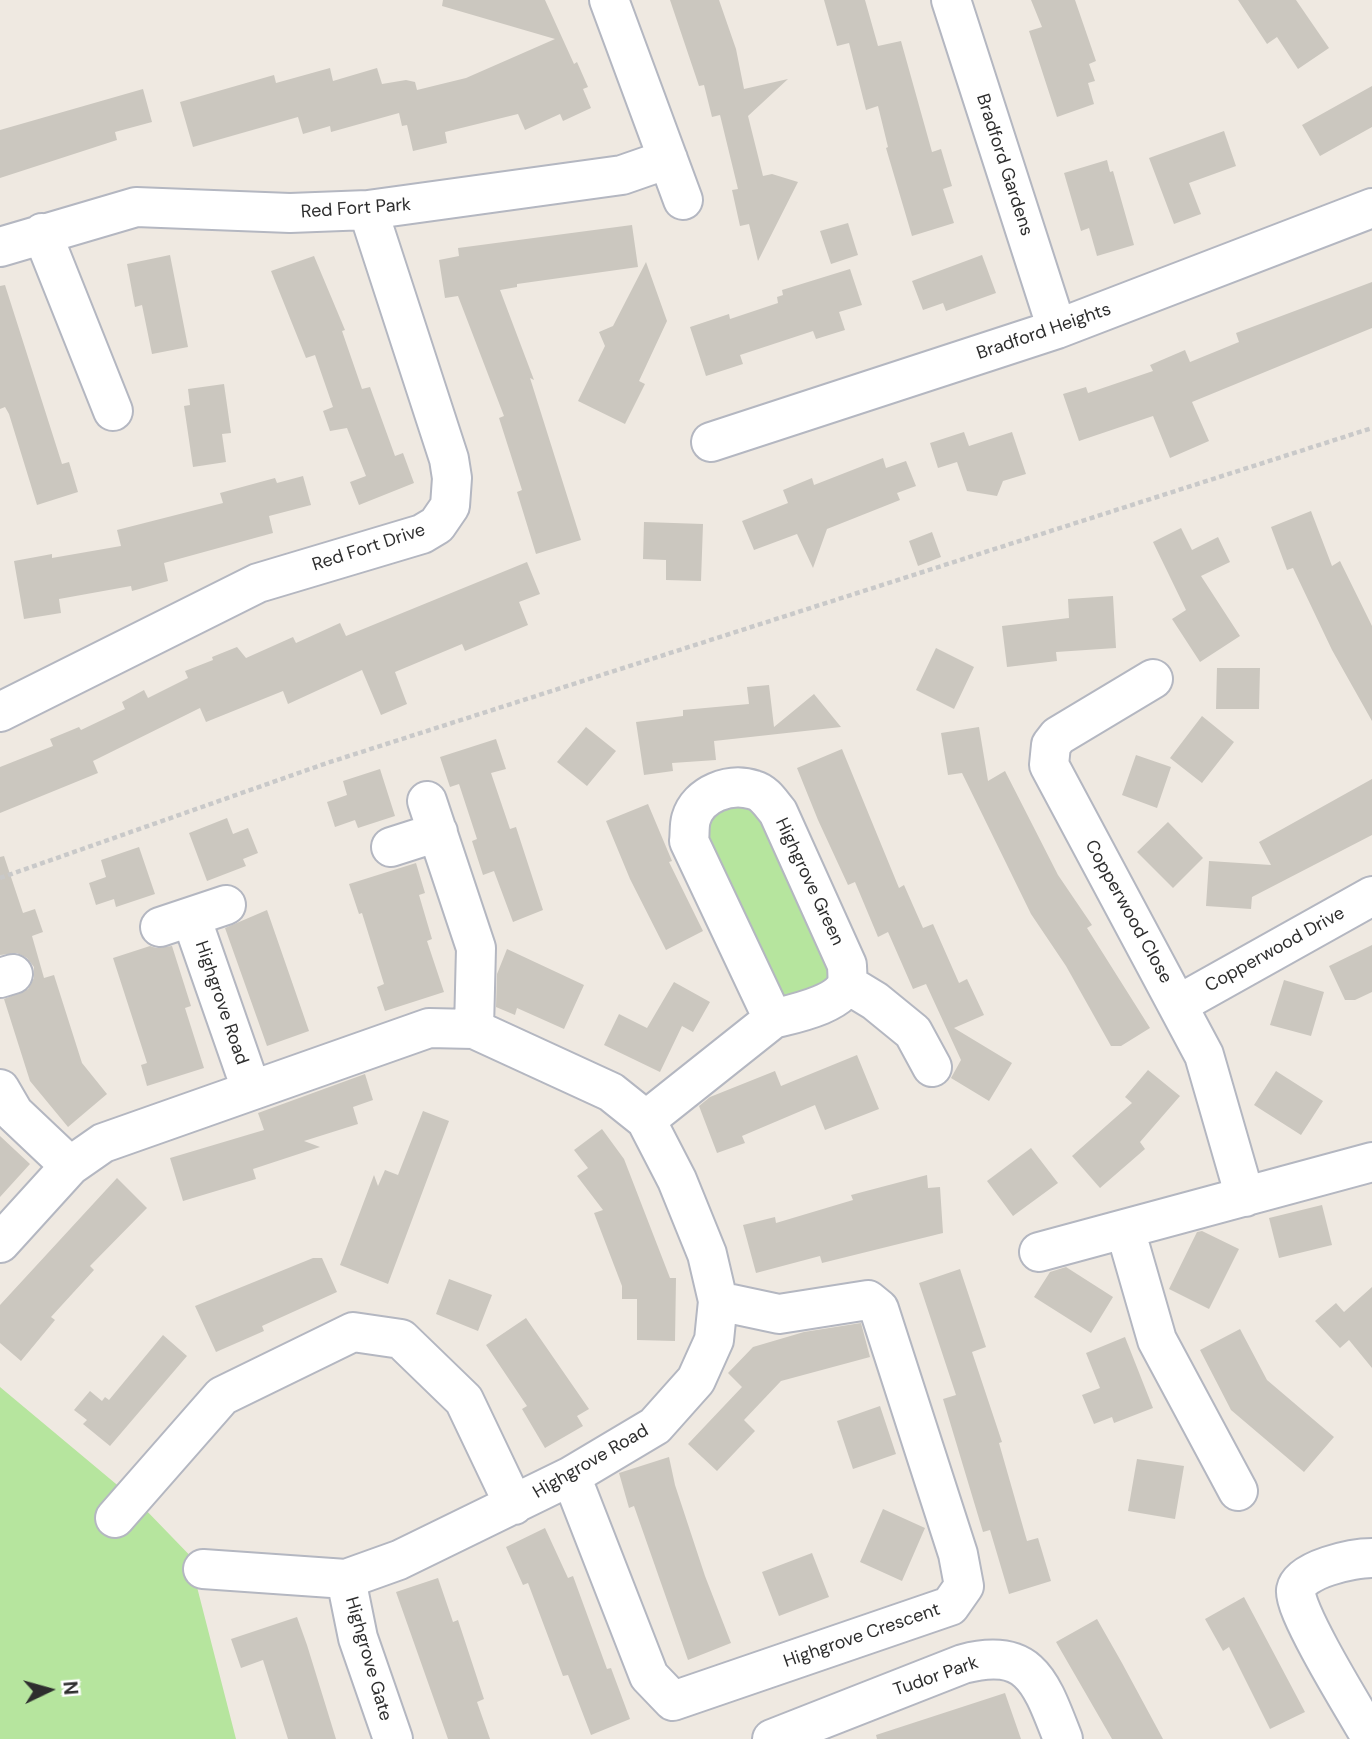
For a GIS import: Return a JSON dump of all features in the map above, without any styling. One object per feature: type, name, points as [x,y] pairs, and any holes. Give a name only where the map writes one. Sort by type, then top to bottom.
[{"type":"street","points":[[609,0],[683,200]]},
{"type":"street","name":"Bradford Gardens","points":[[951,0],[1057,329]]},
{"type":"street","name":"Red Fort Park","points":[[0,247],[136,207],[290,213],[368,210],[622,175],[668,159]]},
{"type":"street","name":"Bradford Heights","points":[[711,442],[1057,329],[1372,208]]},
{"type":"street","name":"Red Fort Drive","points":[[0,712],[258,583],[422,534],[445,516],[453,495],[449,459],[368,210]]},
{"type":"street","points":[[42,233],[113,411]]},
{"type":"street","name":"Copperwood Close","points":[[1153,679],[1061,734],[1051,746],[1049,757],[1054,779],[1179,1004],[1204,1055],[1245,1197]]},
{"type":"street","name":"Highgrove Green","points":[[773,1019],[689,841],[691,818],[702,801],[725,788],[754,790],[767,798],[778,812],[847,965],[847,984]]},
{"type":"street","points":[[391,847],[433,816],[477,948],[474,1029]]},
{"type":"street","name":"Copperwood Drive","points":[[1179,1004],[1372,896]]},
{"type":"street","name":"Highgrove Road","points":[[193,917],[251,1089]]},
{"type":"street","points":[[646,1121],[773,1019],[803,1012],[836,998],[847,984],[875,1001],[913,1032],[932,1067]]},
{"type":"street","name":"Highgrove Road","points":[[0,1243],[70,1166],[103,1143],[429,1028],[474,1029],[611,1092],[646,1121],[677,1180],[707,1254],[718,1301],[714,1340],[696,1380],[655,1426],[571,1476],[399,1560],[346,1579]]},
{"type":"street","points":[[0,1089],[14,1113],[70,1166]]},
{"type":"street","points":[[1040,1252],[1372,1163]]},
{"type":"street","points":[[1125,1229],[1157,1340],[1238,1491]]},
{"type":"street","name":"Highgrove Crescent","points":[[571,1476],[649,1676],[673,1701],[950,1606],[964,1586],[958,1554],[878,1309],[868,1300],[779,1314],[718,1301]]},
{"type":"street","points":[[115,1518],[222,1396],[353,1332],[401,1339],[464,1400],[514,1505]]},
{"type":"street","points":[[1372,1558],[1310,1572],[1301,1578],[1295,1593],[1303,1617],[1372,1739]]},
{"type":"street","points":[[203,1569],[346,1579]]},
{"type":"street","name":"Highgrove Gate","points":[[346,1579],[359,1638],[393,1739]]},
{"type":"street","name":"Tudor Park","points":[[772,1739],[962,1664],[996,1658],[1011,1660],[1034,1678],[1063,1739]]},
{"type":"path","points":[[0,878],[327,763],[1372,428]]},
{"type":"green space","points":[[728,803],[757,808],[831,974],[826,986],[806,1000],[782,996],[706,844],[711,820]]},
{"type":"green space","points":[[0,1387],[140,1504],[203,1569],[197,1587],[236,1739],[0,1739]]},
{"type":"building","points":[[443,0],[545,0],[574,64],[577,62],[588,87],[583,89],[591,108],[563,121],[560,114],[525,130],[518,114],[445,132],[447,143],[413,151],[407,125],[402,126],[399,113],[331,132],[330,126],[303,134],[298,117],[193,147],[180,102],[274,75],[276,83],[330,68],[333,81],[377,68],[382,84],[406,80],[415,82],[417,90],[466,78],[555,39],[442,6]]},
{"type":"building","points":[[670,0],[719,0],[736,49],[744,89],[788,79],[748,116],[763,176],[772,174],[798,182],[758,261],[749,224],[740,226],[732,190],[738,189],[720,115],[712,117],[704,85],[699,86]]},
{"type":"building","points":[[824,0],[865,0],[878,46],[901,41],[932,152],[941,149],[952,186],[943,189],[954,223],[912,236],[886,148],[888,147],[878,106],[866,110],[849,43],[837,46]]},
{"type":"building","points":[[1031,0],[1075,0],[1096,61],[1089,64],[1095,81],[1088,83],[1094,104],[1057,117],[1029,31],[1042,27]]},
{"type":"building","points":[[1238,0],[1296,0],[1329,48],[1298,69],[1277,37],[1267,44]]},
{"type":"building","points":[[1372,86],[1372,127],[1320,156],[1302,125]]},
{"type":"building","points":[[143,89],[152,122],[115,132],[117,140],[0,178],[0,130]]},
{"type":"building","points":[[1224,131],[1236,166],[1189,183],[1201,214],[1174,224],[1149,158]]},
{"type":"building","points":[[1107,160],[1110,172],[1113,171],[1134,245],[1097,256],[1089,228],[1081,231],[1064,173]]},
{"type":"building","points":[[848,223],[858,255],[831,264],[820,231]]},
{"type":"building","points":[[632,225],[638,267],[517,284],[517,287],[500,290],[534,380],[530,378],[581,540],[536,554],[517,492],[522,490],[499,418],[504,416],[458,296],[445,298],[439,260],[459,256],[458,248]]},
{"type":"building","points":[[170,255],[188,347],[152,354],[142,305],[135,307],[127,264]]},
{"type":"building","points":[[982,255],[996,293],[946,311],[943,303],[923,310],[912,281]]},
{"type":"building","points":[[314,256],[345,330],[342,331],[362,389],[370,387],[395,456],[403,453],[414,483],[359,505],[350,482],[366,476],[347,428],[330,431],[323,411],[333,407],[315,355],[306,358],[271,271]]},
{"type":"building","points":[[646,262],[667,321],[639,381],[645,384],[625,424],[578,401],[605,346],[599,332],[613,326]]},
{"type":"building","points":[[850,269],[862,305],[839,312],[845,330],[816,339],[813,331],[740,355],[743,364],[706,376],[690,327],[729,314],[730,319],[778,303],[777,297],[783,295],[782,290]]},
{"type":"building","points":[[1372,282],[1372,328],[1192,402],[1209,441],[1170,458],[1153,416],[1079,441],[1063,394],[1086,387],[1088,393],[1153,371],[1150,365],[1185,350],[1190,362],[1239,342],[1236,333]]},
{"type":"building","points":[[5,285],[62,464],[69,462],[78,492],[37,505],[9,414],[5,407],[0,409],[0,286]]},
{"type":"building","points":[[224,384],[231,433],[222,434],[226,462],[193,467],[184,406],[190,405],[188,389]]},
{"type":"building","points":[[964,432],[969,446],[1012,432],[1026,474],[1003,481],[997,496],[967,491],[957,462],[938,468],[930,443]]},
{"type":"building","points":[[883,458],[886,468],[906,461],[916,486],[897,493],[900,500],[827,529],[813,568],[797,534],[754,550],[742,521],[788,503],[783,490],[812,478],[814,485]]},
{"type":"building","points":[[303,476],[311,505],[269,516],[273,533],[164,563],[168,581],[132,591],[131,586],[59,599],[61,613],[24,619],[14,561],[52,554],[52,558],[121,546],[117,530],[223,503],[220,493],[275,478],[277,483]]},
{"type":"building","points":[[1311,511],[1332,566],[1340,561],[1372,626],[1372,721],[1332,650],[1293,568],[1287,570],[1271,527]]},
{"type":"building","points":[[644,522],[703,524],[701,581],[666,580],[666,560],[643,559]]},
{"type":"building","points":[[1181,528],[1192,550],[1218,537],[1230,562],[1201,576],[1240,636],[1200,662],[1172,619],[1186,610],[1153,542]]},
{"type":"building","points":[[932,532],[941,557],[918,566],[909,541]]},
{"type":"building","points":[[527,562],[540,594],[519,602],[528,625],[465,651],[462,644],[395,672],[407,704],[381,715],[362,670],[288,704],[283,691],[206,722],[200,708],[93,761],[98,773],[0,813],[0,767],[53,746],[50,739],[79,727],[81,730],[125,709],[122,702],[144,690],[148,698],[188,678],[185,671],[213,660],[212,657],[237,647],[246,658],[293,637],[296,643],[340,623],[346,636]]},
{"type":"building","points":[[1113,596],[1116,648],[1056,652],[1057,661],[1007,667],[1002,626],[1069,618],[1068,599]]},
{"type":"building","points":[[936,648],[974,667],[954,709],[916,690]]},
{"type":"building","points":[[1217,668],[1260,668],[1259,709],[1216,709]]},
{"type":"building","points":[[769,685],[774,727],[814,694],[841,727],[714,741],[716,760],[672,763],[673,771],[644,775],[636,722],[683,716],[683,710],[749,704],[747,687]]},
{"type":"building","points":[[1202,716],[1234,742],[1202,783],[1170,758]]},
{"type":"building","points":[[586,727],[616,751],[587,786],[557,762]]},
{"type":"building","points":[[979,727],[988,781],[1005,771],[1058,875],[1092,925],[1087,928],[1150,1028],[1121,1046],[1111,1046],[1066,966],[1031,914],[962,773],[948,775],[941,733]]},
{"type":"building","points":[[496,739],[506,769],[491,773],[510,829],[516,827],[543,910],[513,922],[494,871],[483,875],[472,841],[477,839],[459,784],[450,787],[440,757]]},
{"type":"building","points":[[842,749],[899,888],[904,885],[923,928],[933,924],[959,983],[967,979],[984,1015],[954,1028],[1012,1063],[989,1101],[951,1078],[961,1060],[926,984],[913,989],[888,932],[878,937],[855,882],[848,885],[818,820],[797,768]]},
{"type":"building","points":[[1136,755],[1171,767],[1157,808],[1122,795]]},
{"type":"building","points":[[380,769],[395,816],[358,828],[355,820],[335,827],[327,802],[347,795],[343,781]]},
{"type":"building","points":[[1372,779],[1372,835],[1252,897],[1251,909],[1206,906],[1209,861],[1271,865],[1259,842]]},
{"type":"building","points":[[648,804],[672,861],[669,862],[703,931],[666,950],[630,879],[606,821]]},
{"type":"building","points":[[227,818],[233,834],[248,828],[258,853],[243,859],[246,866],[207,881],[189,833]]},
{"type":"building","points":[[1168,822],[1203,858],[1173,888],[1137,852]]},
{"type":"building","points":[[139,847],[155,894],[116,907],[114,899],[96,905],[89,883],[106,877],[101,860]]},
{"type":"building","points":[[4,856],[23,913],[35,909],[43,932],[32,936],[44,978],[54,975],[82,1063],[107,1094],[68,1127],[30,1081],[4,999],[28,989],[34,978],[34,967],[27,958],[17,953],[0,955],[0,857]]},
{"type":"building","points":[[416,863],[425,893],[419,895],[432,939],[427,941],[444,992],[385,1011],[377,987],[384,984],[362,913],[359,914],[349,884]]},
{"type":"building","points":[[267,910],[309,1031],[267,1046],[225,928]]},
{"type":"building","points":[[1372,945],[1372,992],[1355,1000],[1345,1000],[1329,966]]},
{"type":"building","points":[[150,946],[172,946],[191,1006],[185,1008],[204,1068],[147,1086],[141,1065],[147,1063],[113,958]]},
{"type":"building","points":[[507,949],[584,985],[564,1029],[517,1008],[515,1015],[496,1007],[497,974]]},
{"type":"building","points":[[1284,980],[1324,992],[1311,1036],[1270,1025]]},
{"type":"building","points":[[674,982],[710,1002],[693,1032],[682,1026],[660,1072],[604,1045],[619,1014],[647,1028]]},
{"type":"building","points":[[857,1055],[879,1109],[825,1130],[815,1105],[742,1136],[745,1143],[717,1153],[699,1106],[710,1097],[775,1071],[781,1086]]},
{"type":"building","points":[[1148,1070],[1180,1096],[1140,1142],[1145,1149],[1100,1188],[1072,1156],[1132,1103],[1125,1097]]},
{"type":"building","points":[[1276,1071],[1323,1101],[1301,1135],[1254,1105]]},
{"type":"building","points":[[365,1074],[373,1100],[353,1107],[358,1124],[304,1141],[320,1147],[253,1169],[256,1179],[183,1201],[170,1158],[264,1130],[258,1113]]},
{"type":"building","points":[[423,1111],[449,1121],[388,1284],[340,1265],[374,1175],[378,1186],[385,1170],[398,1175]]},
{"type":"building","points":[[602,1129],[624,1159],[670,1278],[676,1278],[675,1341],[637,1340],[637,1299],[622,1299],[622,1286],[594,1213],[603,1210],[577,1176],[588,1168],[574,1150]]},
{"type":"building","points":[[0,1136],[30,1164],[0,1197]]},
{"type":"building","points":[[1031,1148],[1058,1183],[1013,1216],[987,1181]]},
{"type":"building","points":[[927,1175],[928,1188],[940,1187],[943,1233],[822,1263],[820,1256],[756,1273],[743,1225],[775,1217],[776,1223],[853,1200],[851,1195]]},
{"type":"building","points":[[117,1178],[147,1208],[90,1266],[94,1270],[51,1317],[55,1320],[21,1361],[0,1343],[0,1305]]},
{"type":"building","points":[[1322,1205],[1332,1245],[1279,1258],[1269,1218]]},
{"type":"building","points":[[1202,1231],[1239,1249],[1209,1309],[1169,1289],[1197,1232]]},
{"type":"building","points":[[313,1258],[322,1258],[337,1292],[262,1326],[264,1331],[216,1352],[195,1306]]},
{"type":"building","points":[[1066,1267],[1113,1297],[1091,1333],[1034,1297],[1050,1272]]},
{"type":"building","points":[[960,1269],[986,1347],[972,1352],[1002,1442],[999,1443],[1027,1541],[1038,1538],[1051,1581],[1009,1594],[990,1530],[983,1532],[943,1399],[956,1395],[919,1283]]},
{"type":"building","points":[[449,1279],[492,1295],[478,1331],[436,1314]]},
{"type":"building","points":[[1372,1287],[1372,1368],[1349,1340],[1340,1348],[1315,1321],[1336,1303],[1344,1312]]},
{"type":"building","points":[[526,1318],[589,1409],[577,1416],[583,1426],[545,1448],[522,1409],[527,1406],[486,1345]]},
{"type":"building","points":[[861,1323],[870,1357],[781,1381],[744,1420],[755,1431],[717,1471],[688,1444],[742,1387],[728,1373],[753,1347],[804,1332]]},
{"type":"building","points":[[1240,1329],[1267,1380],[1334,1437],[1304,1472],[1231,1410],[1200,1350]]},
{"type":"building","points":[[163,1335],[187,1356],[110,1446],[83,1424],[87,1420],[74,1410],[90,1391],[102,1401],[105,1397],[109,1400]]},
{"type":"building","points":[[1125,1337],[1153,1408],[1114,1423],[1112,1417],[1094,1424],[1082,1395],[1100,1388],[1086,1353]]},
{"type":"building","points":[[880,1406],[896,1454],[853,1469],[837,1421]]},
{"type":"building","points":[[669,1457],[675,1485],[705,1576],[731,1643],[688,1660],[634,1506],[629,1508],[619,1473]]},
{"type":"building","points":[[1137,1459],[1184,1466],[1175,1519],[1128,1511]]},
{"type":"building","points":[[883,1509],[925,1528],[902,1581],[860,1562]]},
{"type":"building","points":[[545,1528],[568,1578],[573,1576],[607,1669],[611,1668],[630,1719],[591,1735],[568,1675],[563,1676],[528,1583],[523,1585],[506,1547]]},
{"type":"building","points":[[812,1553],[829,1597],[779,1616],[762,1572]]},
{"type":"building","points":[[438,1578],[453,1622],[458,1620],[484,1699],[477,1702],[490,1739],[448,1739],[396,1592]]},
{"type":"building","points":[[1244,1597],[1305,1712],[1270,1729],[1229,1647],[1223,1651],[1205,1619]]},
{"type":"building","points":[[297,1617],[336,1739],[288,1739],[263,1660],[241,1668],[231,1639]]},
{"type":"building","points":[[1097,1619],[1163,1739],[1112,1739],[1056,1642]]},
{"type":"building","points":[[1005,1693],[1021,1739],[877,1739],[876,1735]]}]
